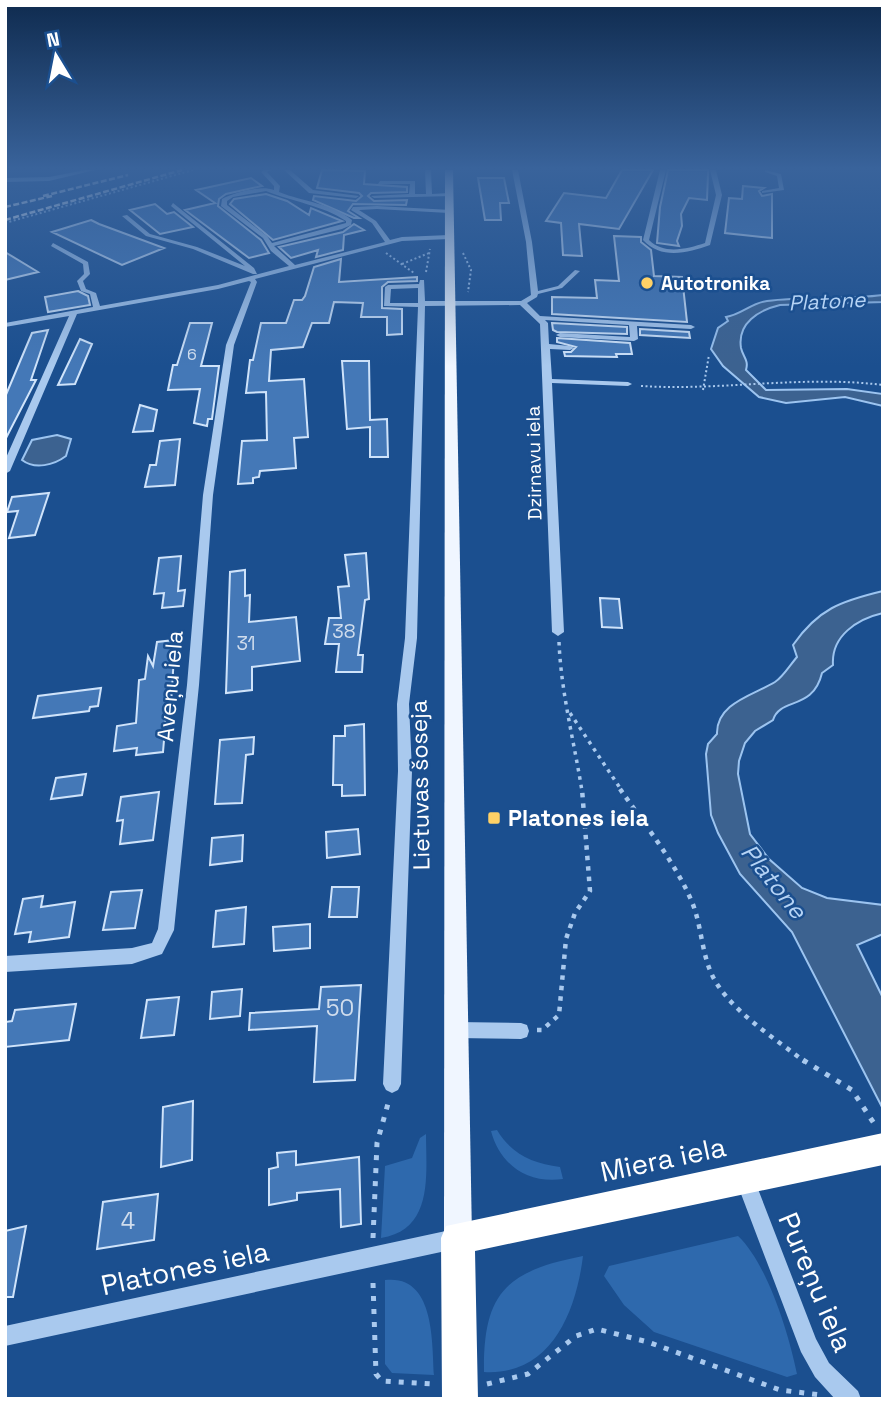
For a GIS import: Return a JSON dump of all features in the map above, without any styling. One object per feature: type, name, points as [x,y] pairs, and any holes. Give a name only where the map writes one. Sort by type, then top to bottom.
[{"type":"highway","name":"Miera iela","points":[[458,1238],[883,1149]]},
{"type":"highway","name":"Lietuvas šoseja","points":[[458,1238],[460,1389]]},
{"type":"main road","name":"Lietuvas šoseja","points":[[449,237],[458,1238]]},
{"type":"street","points":[[150,236],[195,248],[255,276]]},
{"type":"street","points":[[208,236],[255,276]]},
{"type":"street","points":[[263,236],[294,267]]},
{"type":"street","points":[[271,245],[306,236]]},
{"type":"street","points":[[384,236],[389,243]]},
{"type":"street","points":[[526,236],[536,293]]},
{"type":"street","points":[[647,236],[646,240],[655,248],[675,251],[708,244],[710,236]]},
{"type":"street","points":[[5,325],[255,276],[417,237],[449,237]]},
{"type":"street","points":[[53,245],[86,263],[88,274],[80,281],[83,290],[93,293],[97,309]]},
{"type":"street","points":[[392,1084],[405,771],[403,705],[411,625],[422,304],[423,280],[388,287],[386,305],[422,304],[449,303],[522,303],[536,293],[560,288],[577,271]]},
{"type":"street","name":"Aveņu iela","points":[[5,964],[132,956],[157,949],[166,930],[194,685],[208,495],[230,345],[255,276]]},
{"type":"street","points":[[522,303],[541,318],[691,327]]},
{"type":"street","points":[[5,471],[74,313]]},
{"type":"street","name":"Dzirnavu iela","points":[[541,318],[550,381],[551,507],[558,632]]},
{"type":"street","points":[[560,335],[634,339],[633,324]]},
{"type":"street","points":[[546,346],[570,348]]},
{"type":"street","points":[[550,381],[628,384]]},
{"type":"street","points":[[456,1030],[521,1031]]},
{"type":"street","name":"Pureņu iela","points":[[744,1178],[808,1345],[822,1370],[846,1395]]},
{"type":"street","name":"Platones iela","points":[[5,1336],[458,1238]]},
{"type":"path","points":[[382,250],[423,280],[429,266],[430,247]]},
{"type":"path","points":[[463,247],[469,272],[467,290],[471,295]]},
{"type":"path","points":[[402,264],[429,253]]},
{"type":"path","points":[[703,390],[709,355]]},
{"type":"path","points":[[628,384],[703,390],[767,383],[849,380],[883,384]]},
{"type":"path","points":[[521,1031],[542,1030],[559,1014],[566,939],[575,913],[590,891],[586,815],[570,713],[560,674],[558,632]]},
{"type":"path","points":[[570,713],[685,886],[699,919],[705,960],[716,984],[734,1004],[804,1061],[852,1090],[883,1139]]},
{"type":"path","points":[[373,1240],[377,1143],[392,1084]]},
{"type":"path","points":[[373,1283],[376,1374],[382,1381],[460,1389],[500,1384],[525,1376],[550,1359],[567,1340],[584,1330],[600,1329],[641,1339],[792,1393],[846,1395]]},
{"type":"shaded area","points":[[497,1130],[516,1152],[541,1163],[560,1167],[563,1179],[538,1178],[517,1170],[501,1154],[495,1143],[491,1131]]},
{"type":"shaded area","points":[[426,1134],[426,1182],[419,1212],[410,1224],[398,1233],[381,1238],[385,1166],[412,1158],[420,1138]]},
{"type":"shaded area","points":[[738,1236],[749,1248],[767,1281],[782,1320],[797,1374],[787,1377],[654,1332],[624,1305],[604,1276],[609,1266]]},
{"type":"shaded area","points":[[583,1256],[574,1298],[566,1318],[543,1352],[527,1363],[507,1370],[484,1372],[488,1323],[504,1290],[535,1269]]},
{"type":"shaded area","points":[[385,1280],[401,1281],[413,1288],[422,1299],[431,1329],[434,1375],[392,1373],[385,1364]]},
{"type":"water","name":"Platone","points":[[883,295],[883,302],[772,307],[757,314],[746,325],[742,331],[741,348],[747,364],[746,370],[766,390],[847,389],[883,394],[883,406],[845,397],[786,403],[759,397],[723,366],[711,349],[718,328],[728,321],[726,317],[761,302]]},
{"type":"water","points":[[57,435],[71,439],[66,456],[44,465],[33,465],[22,460],[32,440]]},
{"type":"water","name":"Platone","points":[[883,591],[883,613],[855,624],[841,637],[836,645],[833,665],[822,673],[812,693],[782,708],[773,720],[755,731],[745,743],[738,774],[750,834],[769,859],[802,888],[827,898],[883,905],[883,934],[857,945],[883,998],[883,1109],[792,932],[740,874],[718,833],[711,815],[706,754],[708,744],[717,734],[718,723],[729,707],[781,677],[797,657],[793,645],[812,623],[843,603]]},
{"type":"building","points":[[59,236],[130,236],[164,248],[122,265]]},
{"type":"building","points":[[219,236],[255,236],[269,253],[249,258]]},
{"type":"building","points":[[268,236],[289,236],[273,240]]},
{"type":"building","points":[[328,236],[344,236],[343,250],[316,257],[318,250],[291,258],[279,247]]},
{"type":"building","points":[[562,236],[580,236],[582,256],[563,255]]},
{"type":"building","points":[[614,236],[641,237],[641,242],[651,250],[654,276],[682,277],[687,322],[552,314],[552,297],[597,298],[595,280],[619,281]]},
{"type":"building","points":[[658,236],[679,236],[679,246],[657,243]]},
{"type":"building","points":[[5,252],[38,272],[5,280]]},
{"type":"building","points":[[341,259],[339,282],[417,277],[417,281],[388,282],[382,287],[382,308],[402,309],[402,334],[387,335],[387,317],[361,317],[363,303],[334,302],[329,323],[312,323],[303,347],[271,350],[269,381],[304,379],[308,437],[294,438],[296,468],[260,471],[259,477],[253,478],[253,483],[238,484],[242,441],[267,440],[266,392],[246,393],[250,360],[253,360],[261,323],[286,323],[294,300],[302,300],[305,296],[314,267]]},
{"type":"building","points":[[78,291],[88,296],[90,305],[48,312],[45,297]]},
{"type":"building","points":[[190,323],[212,323],[201,366],[219,366],[212,419],[208,419],[207,426],[194,423],[200,389],[168,390],[173,365],[177,365]]},
{"type":"building","points":[[552,323],[627,327],[627,334],[557,332],[553,330]]},
{"type":"building","points":[[640,329],[689,332],[690,338],[640,335]]},
{"type":"building","points":[[48,330],[31,380],[36,380],[5,440],[5,397],[32,333]]},
{"type":"building","points":[[557,338],[630,343],[632,354],[616,354],[617,357],[565,356],[564,352],[571,352],[576,347],[557,342]]},
{"type":"building","points":[[80,339],[92,344],[75,384],[58,385]]},
{"type":"building","points":[[342,361],[369,361],[370,420],[387,419],[388,457],[370,457],[370,427],[347,429]]},
{"type":"building","points":[[140,405],[157,410],[153,431],[133,432]]},
{"type":"building","points":[[180,439],[175,485],[145,487],[150,465],[156,465],[160,441]]},
{"type":"building","points":[[49,493],[35,535],[9,538],[18,511],[7,512],[12,497]]},
{"type":"building","points":[[366,553],[369,599],[365,600],[358,655],[363,655],[362,672],[336,672],[339,644],[325,644],[329,618],[341,618],[338,587],[349,586],[345,555]]},
{"type":"building","points":[[181,556],[178,591],[185,590],[183,606],[162,608],[164,593],[154,594],[159,558]]},
{"type":"building","points":[[245,570],[245,596],[250,595],[249,622],[296,617],[300,661],[252,667],[252,690],[226,693],[230,572]]},
{"type":"building","points":[[600,598],[619,599],[622,628],[602,627]]},
{"type":"building","points":[[175,640],[171,704],[167,704],[163,752],[136,755],[137,748],[114,751],[117,726],[136,723],[139,680],[145,679],[148,656],[153,666],[157,642]]},
{"type":"building","points":[[101,688],[98,706],[90,707],[89,711],[33,718],[38,696]]},
{"type":"building","points":[[364,724],[365,795],[342,796],[342,785],[333,785],[334,736],[345,736],[345,726]]},
{"type":"building","points":[[254,737],[253,754],[246,755],[242,803],[215,804],[220,740]]},
{"type":"building","points":[[86,774],[82,795],[51,799],[56,778]]},
{"type":"building","points":[[159,792],[153,840],[120,844],[123,820],[117,821],[121,797]]},
{"type":"building","points":[[358,829],[360,854],[327,858],[326,832]]},
{"type":"building","points":[[243,835],[242,861],[210,865],[212,838]]},
{"type":"building","points":[[332,887],[359,887],[357,917],[329,917]]},
{"type":"building","points":[[142,890],[135,928],[103,930],[111,892]]},
{"type":"building","points":[[43,896],[41,907],[75,902],[69,937],[29,942],[31,932],[15,934],[23,899]]},
{"type":"building","points":[[246,907],[244,944],[213,947],[216,911]]},
{"type":"building","points":[[310,924],[310,948],[274,951],[273,927]]},
{"type":"building","points":[[361,985],[355,1080],[314,1082],[317,1026],[249,1030],[250,1013],[319,1009],[321,987]]},
{"type":"building","points":[[242,989],[240,1016],[210,1019],[212,992]]},
{"type":"building","points":[[179,997],[174,1035],[141,1038],[147,1000]]},
{"type":"building","points":[[76,1004],[69,1040],[5,1047],[5,1022],[12,1021],[15,1010]]},
{"type":"building","points":[[193,1101],[192,1160],[161,1167],[163,1107]]},
{"type":"building","points":[[296,1151],[296,1165],[359,1157],[361,1224],[341,1227],[340,1189],[297,1193],[297,1200],[269,1205],[269,1169],[278,1167],[277,1153]]},
{"type":"building","points":[[158,1194],[154,1240],[97,1249],[103,1202]]},
{"type":"building","points":[[26,1226],[13,1297],[5,1297],[5,1231]]},
{"type":"place","name":"Autotronika","points":[[647,283]]},
{"type":"place","name":"Platones iela","points":[[494,818]]}]
